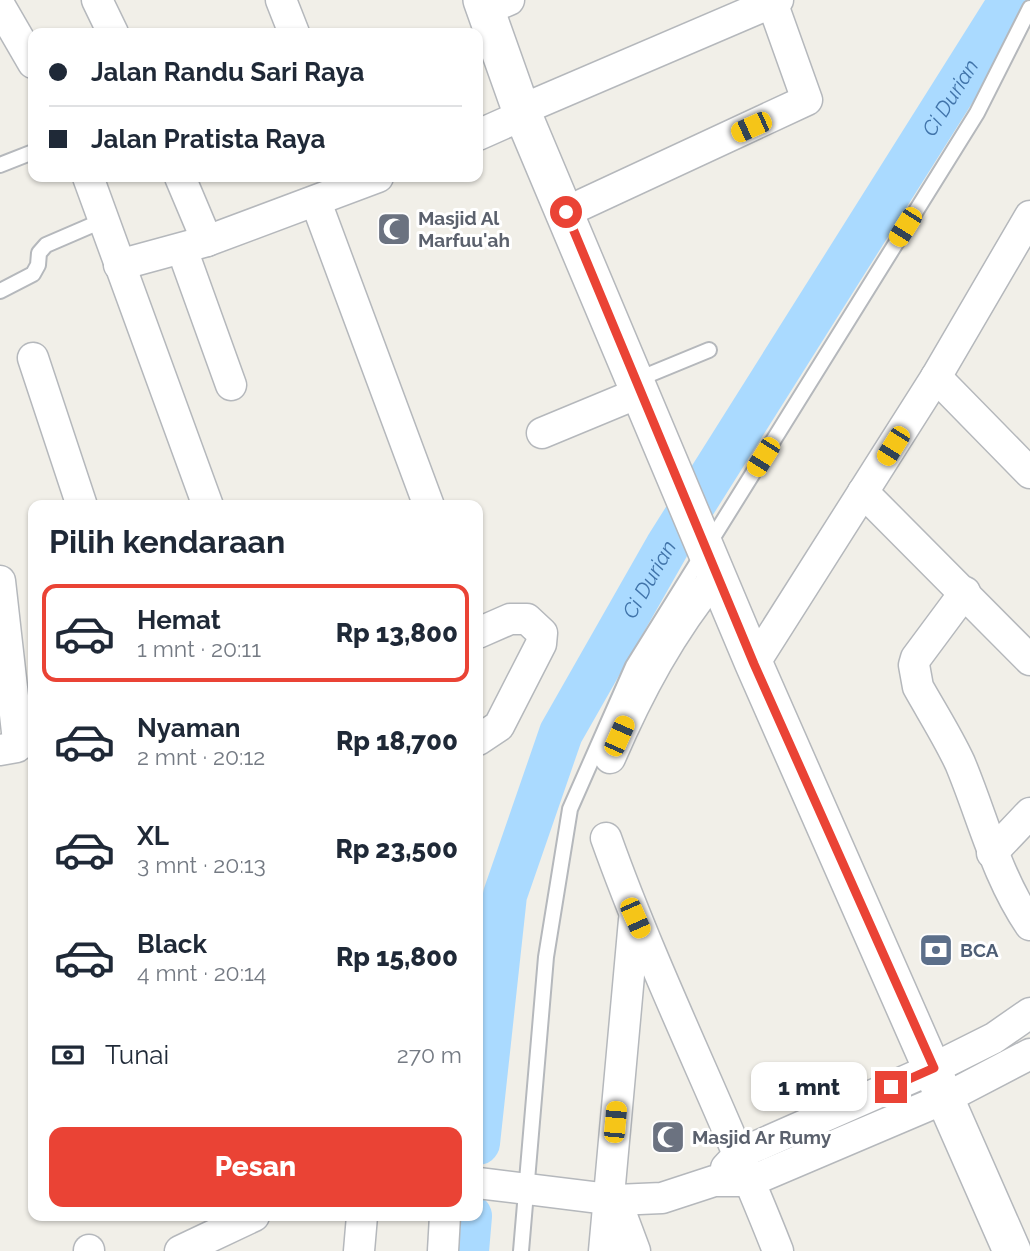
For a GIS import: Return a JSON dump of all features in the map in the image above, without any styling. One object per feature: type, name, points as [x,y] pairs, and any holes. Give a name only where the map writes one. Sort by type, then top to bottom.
[{"type":"street","points":[[97,0],[111,28]]},
{"type":"street","points":[[281,0],[292,28]]},
{"type":"street","points":[[483,132],[522,112],[775,1],[807,100],[566,212]]},
{"type":"street","points":[[492,3],[522,112],[754,664],[1012,1251]]},
{"type":"street","points":[[0,6],[28,54]]},
{"type":"street","points":[[90,182],[206,500]]},
{"type":"street","points":[[181,182],[231,385]]},
{"type":"street","points":[[119,265],[195,245],[316,202],[358,182]]},
{"type":"street","points":[[316,202],[427,500]]},
{"type":"street","points":[[754,664],[1025,236]]},
{"type":"street","points":[[33,358],[80,500]]},
{"type":"street","points":[[936,377],[1030,473]]},
{"type":"street","points":[[542,433],[638,386]]},
{"type":"street","points":[[863,492],[1030,660]]},
{"type":"street","points":[[610,758],[650,672],[677,626],[709,552]]},
{"type":"street","points":[[0,581],[18,741],[17,747],[0,750]]},
{"type":"street","points":[[965,592],[916,658],[915,675],[918,687],[959,762],[992,853],[1017,906],[1030,925]]},
{"type":"street","points":[[483,631],[510,619],[527,619],[542,632],[541,644],[499,726],[483,737]]},
{"type":"street","points":[[992,853],[1030,813]]},
{"type":"street","points":[[606,838],[635,918],[751,1181],[778,1251]]},
{"type":"street","points":[[604,1251],[612,1199],[635,918]]},
{"type":"street","points":[[483,1184],[612,1199],[662,1198],[714,1181],[751,1181],[940,1083],[994,1038],[1030,1013]]},
{"type":"street","points":[[994,1038],[1020,1060]]},
{"type":"street","points":[[714,1181],[739,1154],[940,1083],[1020,1060]]},
{"type":"street","points":[[612,1199],[635,1251]]},
{"type":"street","points":[[180,1251],[243,1221]]},
{"type":"street","points":[[359,1251],[362,1221]]},
{"type":"street","points":[[443,1251],[445,1221]]},
{"type":"lane","points":[[521,1251],[518,1187],[546,957],[570,809],[632,666],[709,552],[977,113],[1030,8]]},
{"type":"lane","points":[[0,165],[28,154]]},
{"type":"lane","points":[[0,290],[33,274],[41,249],[46,245],[104,220]]},
{"type":"lane","points":[[638,386],[709,350]]},
{"type":"waterway","name":"Ci Durian","points":[[483,1097],[505,895],[561,733],[668,545],[1011,0]]},
{"type":"waterway","name":"Ci Durian","points":[[467,1251],[470,1221]]},
{"type":"place","name":"Masjid Al Marfuu'ah","points":[[394,229]]},
{"type":"place","name":"BCA","points":[[936,950]]},
{"type":"place","name":"Masjid Ar Rumy","points":[[668,1137]]},
{"type":"route","points":[[566,212],[754,664],[934,1068],[891,1087]]}]
